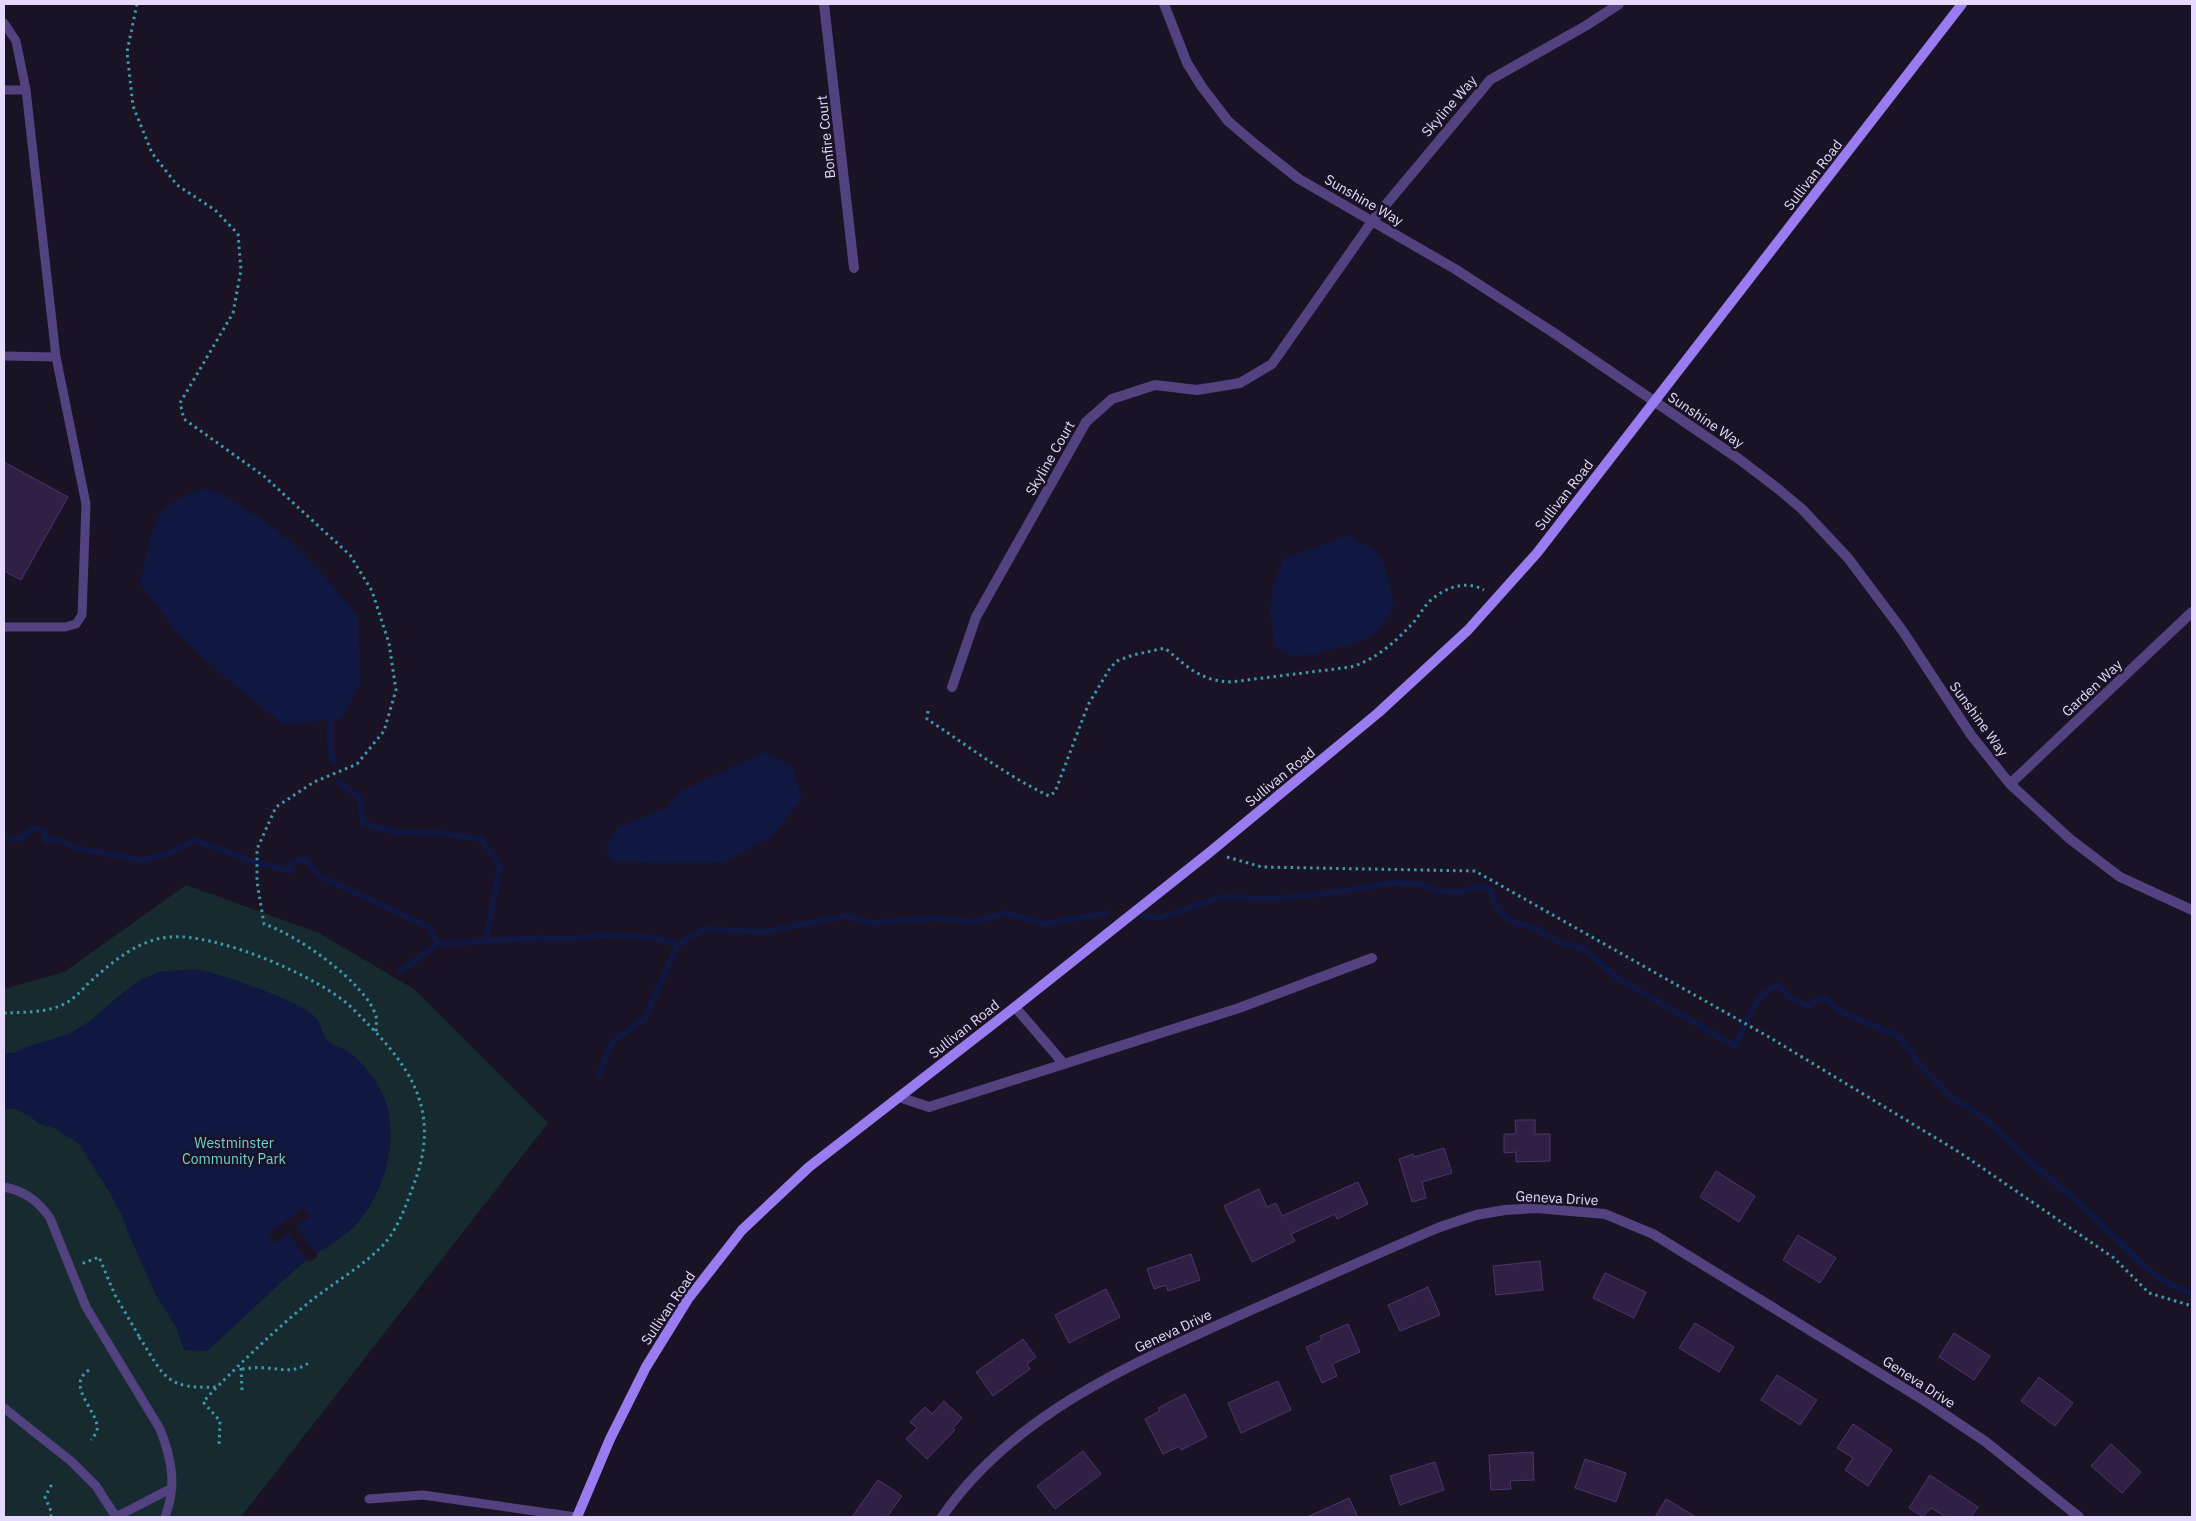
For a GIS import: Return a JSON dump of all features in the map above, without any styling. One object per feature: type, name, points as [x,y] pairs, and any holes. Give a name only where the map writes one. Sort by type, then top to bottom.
[{"type":"street","name":"Bonfire Court","points":[[824,4],[854,268]]},
{"type":"street","name":"Sunshine Way","points":[[1164,4],[1187,63],[1228,121],[1299,179],[1373,220],[1529,317],[1747,465],[1802,509],[1848,558],[1902,630],[1971,735],[2010,784],[2070,839],[2120,877],[2192,910]]},
{"type":"street","name":"Skyline Way","points":[[1373,220],[1490,80],[1620,4]]},
{"type":"street","name":"Sullivan Road","points":[[577,1517],[610,1439],[646,1367],[688,1299],[742,1230],[809,1167],[1210,852],[1378,713],[1430,667],[1495,601],[1537,553],[1962,4]]},
{"type":"street","name":"Skyline Court","points":[[952,687],[976,618],[1086,422],[1112,399],[1155,385],[1197,390],[1240,383],[1272,364],[1373,220]]},
{"type":"street","name":"Garden Way","points":[[2010,784],[2192,612]]},
{"type":"street","points":[[899,1097],[929,1107],[1239,1008],[1372,958]]},
{"type":"street","points":[[1015,1007],[1064,1064]]},
{"type":"street","name":"Geneva Drive","points":[[942,1517],[975,1478],[1008,1445],[1088,1389],[1146,1357],[1440,1227],[1476,1214],[1536,1208],[1604,1214],[1653,1234],[1932,1406],[1986,1442],[2079,1517]]},
{"type":"lane","points":[[4,23],[16,41],[26,90],[56,357],[86,504],[82,615],[76,624],[65,627],[4,627]]},
{"type":"lane","points":[[4,90],[26,90]]},
{"type":"lane","points":[[4,356],[56,357]]},
{"type":"lane","points":[[4,1187],[29,1196],[43,1208],[50,1218],[86,1307],[160,1429],[168,1448],[172,1467],[172,1488],[165,1517]]},
{"type":"lane","points":[[4,1408],[72,1462],[96,1486],[116,1517],[172,1488]]},
{"type":"lane","points":[[368,1499],[423,1495],[577,1517]]},
{"type":"path","points":[[137,4],[127,52],[133,106],[152,153],[177,185],[215,210],[238,234],[241,270],[233,313],[180,404],[184,419],[265,477],[350,555],[372,591],[389,643],[396,690],[384,731],[357,764],[314,782],[276,807],[257,849],[257,882],[264,924],[275,928],[306,946],[359,990],[376,1016],[376,1032]]},
{"type":"path","points":[[928,711],[927,718],[991,762],[1032,788],[1049,796],[1056,792],[1088,705],[1106,674],[1117,661],[1147,651],[1165,648],[1203,677],[1218,682],[1339,669],[1363,663],[1382,651],[1412,624],[1431,600],[1457,585],[1475,585],[1488,592],[1495,601]]},
{"type":"path","points":[[1210,852],[1262,867],[1475,871],[1769,1037],[1959,1152],[2114,1258],[2149,1293],[2192,1306]]},
{"type":"path","points":[[4,1013],[45,1010],[69,1002],[102,972],[132,949],[156,939],[178,936],[198,938],[227,946],[304,976],[339,996],[376,1032],[406,1071],[418,1093],[425,1128],[424,1152],[414,1184],[394,1230],[376,1252],[331,1283],[281,1326],[240,1368],[216,1387],[203,1402],[220,1421],[219,1447]]},
{"type":"path","points":[[81,1256],[84,1263],[99,1257],[115,1295],[140,1338],[162,1371],[174,1383],[190,1388],[216,1387]]},
{"type":"path","points":[[136,1341],[140,1338]]},
{"type":"path","points":[[240,1368],[295,1370],[311,1361]]},
{"type":"path","points":[[240,1368],[242,1390]]},
{"type":"path","points":[[89,1370],[82,1375],[81,1383],[85,1399],[97,1426],[97,1432],[91,1440]]},
{"type":"path","points":[[51,1517],[51,1511],[45,1497],[53,1482]]},
{"type":"green space","name":"Westminster Community Park","points":[[186,885],[319,933],[414,989],[548,1123],[241,1517],[4,1517],[4,989],[64,972]]},
{"type":"shaded area","points":[[201,489],[218,492],[259,517],[292,543],[325,577],[358,616],[361,683],[341,719],[283,725],[220,673],[179,635],[140,584],[151,539],[159,516],[178,499]]},
{"type":"shaded area","points":[[1350,535],[1380,555],[1388,575],[1394,605],[1381,628],[1361,642],[1315,654],[1292,656],[1275,647],[1270,616],[1272,587],[1284,558]]},
{"type":"shaded area","points":[[764,752],[793,767],[802,798],[773,836],[725,862],[667,863],[612,861],[605,848],[618,827],[668,807],[679,792]]},
{"type":"shaded area","points":[[192,970],[209,972],[261,990],[310,1012],[317,1019],[329,1042],[352,1054],[374,1079],[388,1109],[390,1127],[390,1145],[382,1181],[365,1213],[354,1227],[303,1263],[207,1351],[184,1350],[176,1327],[156,1295],[123,1218],[110,1193],[79,1144],[54,1128],[39,1124],[30,1116],[14,1109],[4,1109],[4,1053],[15,1053],[18,1050],[72,1032],[94,1018],[123,993],[145,978],[162,971]]},
{"type":"pier","points":[[303,1208],[309,1216],[296,1227],[318,1256],[309,1262],[288,1233],[275,1243],[268,1234]]},
{"type":"building","points":[[4,462],[68,497],[21,580],[4,571]]},
{"type":"building","points":[[1515,1120],[1535,1120],[1535,1134],[1550,1134],[1550,1161],[1516,1162],[1516,1152],[1504,1153],[1504,1134],[1516,1134]]},
{"type":"building","points":[[1444,1148],[1452,1173],[1422,1182],[1426,1198],[1412,1202],[1399,1159],[1413,1154],[1414,1157]]},
{"type":"building","points":[[1716,1171],[1755,1196],[1739,1222],[1700,1197]]},
{"type":"building","points":[[1358,1182],[1368,1204],[1337,1219],[1335,1214],[1291,1234],[1295,1241],[1252,1262],[1224,1206],[1259,1189],[1267,1207],[1276,1203],[1282,1216]]},
{"type":"building","points":[[1798,1235],[1836,1258],[1820,1283],[1783,1260]]},
{"type":"building","points":[[1191,1254],[1200,1280],[1168,1291],[1166,1285],[1154,1289],[1147,1269]]},
{"type":"building","points":[[1540,1261],[1543,1290],[1496,1295],[1493,1266]]},
{"type":"building","points":[[1605,1273],[1646,1292],[1634,1318],[1593,1298]]},
{"type":"building","points":[[1428,1287],[1440,1315],[1400,1331],[1388,1305]]},
{"type":"building","points":[[1106,1289],[1120,1317],[1069,1343],[1055,1315]]},
{"type":"building","points":[[1695,1323],[1734,1347],[1719,1372],[1679,1348]]},
{"type":"building","points":[[1348,1324],[1360,1352],[1332,1364],[1337,1376],[1322,1383],[1306,1347],[1322,1340],[1320,1336]]},
{"type":"building","points":[[1954,1333],[1990,1356],[1974,1380],[1939,1357]]},
{"type":"building","points":[[1023,1339],[1036,1357],[1027,1364],[1030,1369],[993,1396],[976,1372]]},
{"type":"building","points":[[1777,1375],[1817,1400],[1800,1425],[1761,1400]]},
{"type":"building","points":[[2039,1377],[2073,1403],[2055,1426],[2021,1401]]},
{"type":"building","points":[[1278,1381],[1291,1410],[1241,1433],[1228,1403]]},
{"type":"building","points":[[1185,1394],[1207,1437],[1181,1450],[1180,1446],[1163,1454],[1145,1419],[1160,1411],[1158,1408]]},
{"type":"building","points":[[944,1401],[962,1418],[953,1428],[955,1430],[927,1459],[906,1439],[917,1428],[910,1422],[925,1407],[932,1414]]},
{"type":"building","points":[[1853,1424],[1892,1450],[1868,1486],[1845,1470],[1853,1458],[1837,1448]]},
{"type":"building","points":[[2111,1444],[2141,1472],[2122,1493],[2091,1466]]},
{"type":"building","points":[[1083,1451],[1101,1474],[1055,1509],[1037,1486]]},
{"type":"building","points":[[1533,1452],[1534,1480],[1510,1481],[1511,1489],[1491,1490],[1489,1455]]},
{"type":"building","points":[[1585,1459],[1626,1473],[1616,1502],[1575,1488]]},
{"type":"building","points":[[1435,1462],[1444,1490],[1400,1505],[1390,1476]]},
{"type":"building","points":[[1930,1475],[1978,1507],[1971,1517],[1946,1517],[1931,1508],[1923,1517],[1909,1508]]},
{"type":"building","points":[[878,1480],[902,1496],[887,1517],[852,1517]]},
{"type":"building","points":[[1349,1498],[1358,1517],[1307,1517]]},
{"type":"building","points":[[1666,1499],[1696,1517],[1655,1517]]},
{"type":"waterway","points":[[330,720],[330,747],[334,762]]},
{"type":"waterway","points":[[338,781],[360,799],[363,824],[396,832],[438,833],[481,839],[500,866],[486,940]]},
{"type":"waterway","points":[[4,836],[17,840],[35,828],[45,831],[46,841],[58,840],[75,848],[141,860],[165,855],[195,840],[251,861],[290,871],[291,863],[305,859],[319,876],[429,927],[437,944]]},
{"type":"waterway","points":[[1143,916],[1160,918],[1222,897],[1270,899],[1338,892],[1390,883],[1420,884],[1438,891],[1462,892],[1479,886],[1490,888],[1495,905],[1510,921],[1535,928],[1560,943],[1585,949],[1617,978],[1735,1046],[1756,1003],[1769,990],[1778,985],[1792,999],[1807,1006],[1820,998],[1826,998],[1837,1010],[1900,1037],[1921,1066],[1950,1096],[1984,1118],[2034,1165],[2086,1209],[2144,1266],[2163,1281],[2192,1294]]},
{"type":"waterway","points":[[599,1076],[612,1042],[644,1019],[678,945],[705,929],[763,932],[846,916],[872,923],[934,918],[972,922],[1006,913],[1045,924],[1107,913]]},
{"type":"waterway","points":[[400,972],[437,944],[538,938],[567,939],[603,935],[656,938],[678,945]]}]
